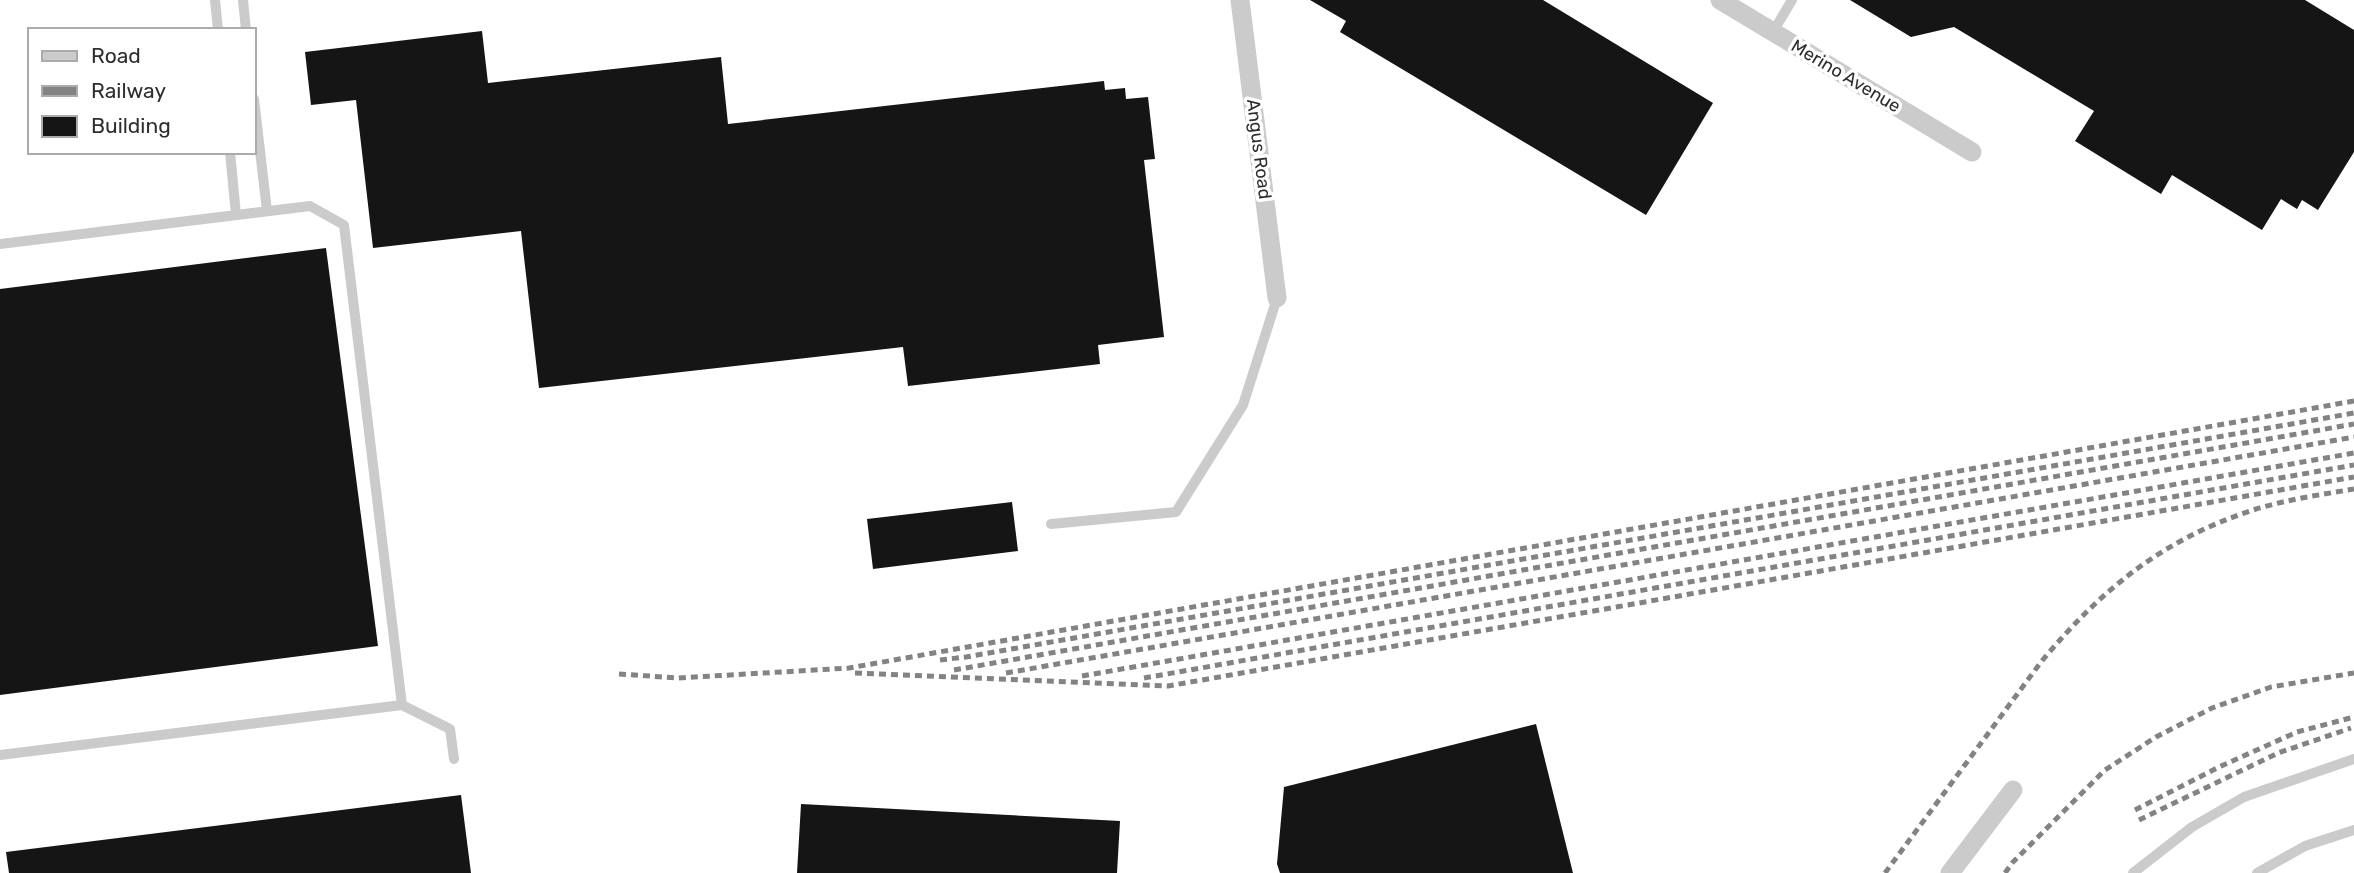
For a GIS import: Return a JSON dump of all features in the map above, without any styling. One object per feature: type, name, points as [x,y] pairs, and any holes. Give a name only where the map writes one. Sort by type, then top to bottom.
[{"type":"street","name":"Angus Road","points":[[1240,0],[1277,298]]},
{"type":"street","name":"Merino Avenue","points":[[1720,0],[1972,152]]},
{"type":"street","points":[[1950,873],[2013,790]]},
{"type":"lane","points":[[215,0],[218,28]]},
{"type":"lane","points":[[243,0],[246,28]]},
{"type":"lane","points":[[1773,32],[1792,0]]},
{"type":"lane","points":[[256,116],[267,211]]},
{"type":"lane","points":[[230,154],[236,215]]},
{"type":"lane","points":[[0,244],[310,206],[344,225],[402,705]]},
{"type":"lane","points":[[1051,524],[1176,512],[1243,405],[1277,298]]},
{"type":"lane","points":[[0,755],[402,705],[450,729],[454,759]]},
{"type":"lane","points":[[2133,873],[2192,827],[2244,797],[2354,759]]},
{"type":"lane","points":[[2257,873],[2305,846],[2354,830]]},
{"type":"building","points":[[1310,0],[1543,0],[1713,103],[1646,215],[1340,32],[1346,21]]},
{"type":"building","points":[[1850,0],[2305,0],[2354,30],[2354,152],[2318,210],[2302,200],[2297,209],[2281,199],[2262,230],[2172,175],[2161,194],[2075,141],[2094,111],[1954,27],[1911,37]]},
{"type":"building","points":[[482,31],[488,83],[721,57],[728,124],[1104,81],[1105,90],[1125,88],[1126,99],[1148,97],[1155,159],[1144,160],[1164,337],[1098,345],[1100,364],[908,386],[903,347],[539,388],[521,231],[373,248],[356,100],[311,105],[305,52]]},
{"type":"building","points":[[326,248],[378,646],[0,695],[0,289]]},
{"type":"building","points":[[1012,502],[1018,551],[873,569],[867,519]]},
{"type":"building","points":[[1536,724],[1573,873],[1280,873],[1277,864],[1284,787]]},
{"type":"building","points":[[461,795],[471,873],[9,873],[6,852]]},
{"type":"building","points":[[801,804],[1120,821],[1117,873],[797,873]]},
{"type":"railway","points":[[619,674],[678,678],[849,668],[2354,401]]},
{"type":"railway","points":[[940,660],[2354,413]]},
{"type":"railway","points":[[954,670],[2354,424]]},
{"type":"railway","points":[[1006,673],[2354,437]]},
{"type":"railway","points":[[1082,676],[2354,453]]},
{"type":"railway","points":[[1144,678],[2354,465]]},
{"type":"railway","points":[[855,673],[1168,686],[2354,477]]},
{"type":"railway","points":[[1885,873],[2041,662],[2109,591],[2160,553],[2218,523],[2275,504],[2354,489]]},
{"type":"railway","points":[[2005,873],[2105,770],[2156,737],[2212,708],[2271,687],[2354,673]]},
{"type":"railway","points":[[2135,810],[2219,767],[2297,732],[2354,717]]},
{"type":"railway","points":[[2139,820],[2278,753],[2351,728]]}]
